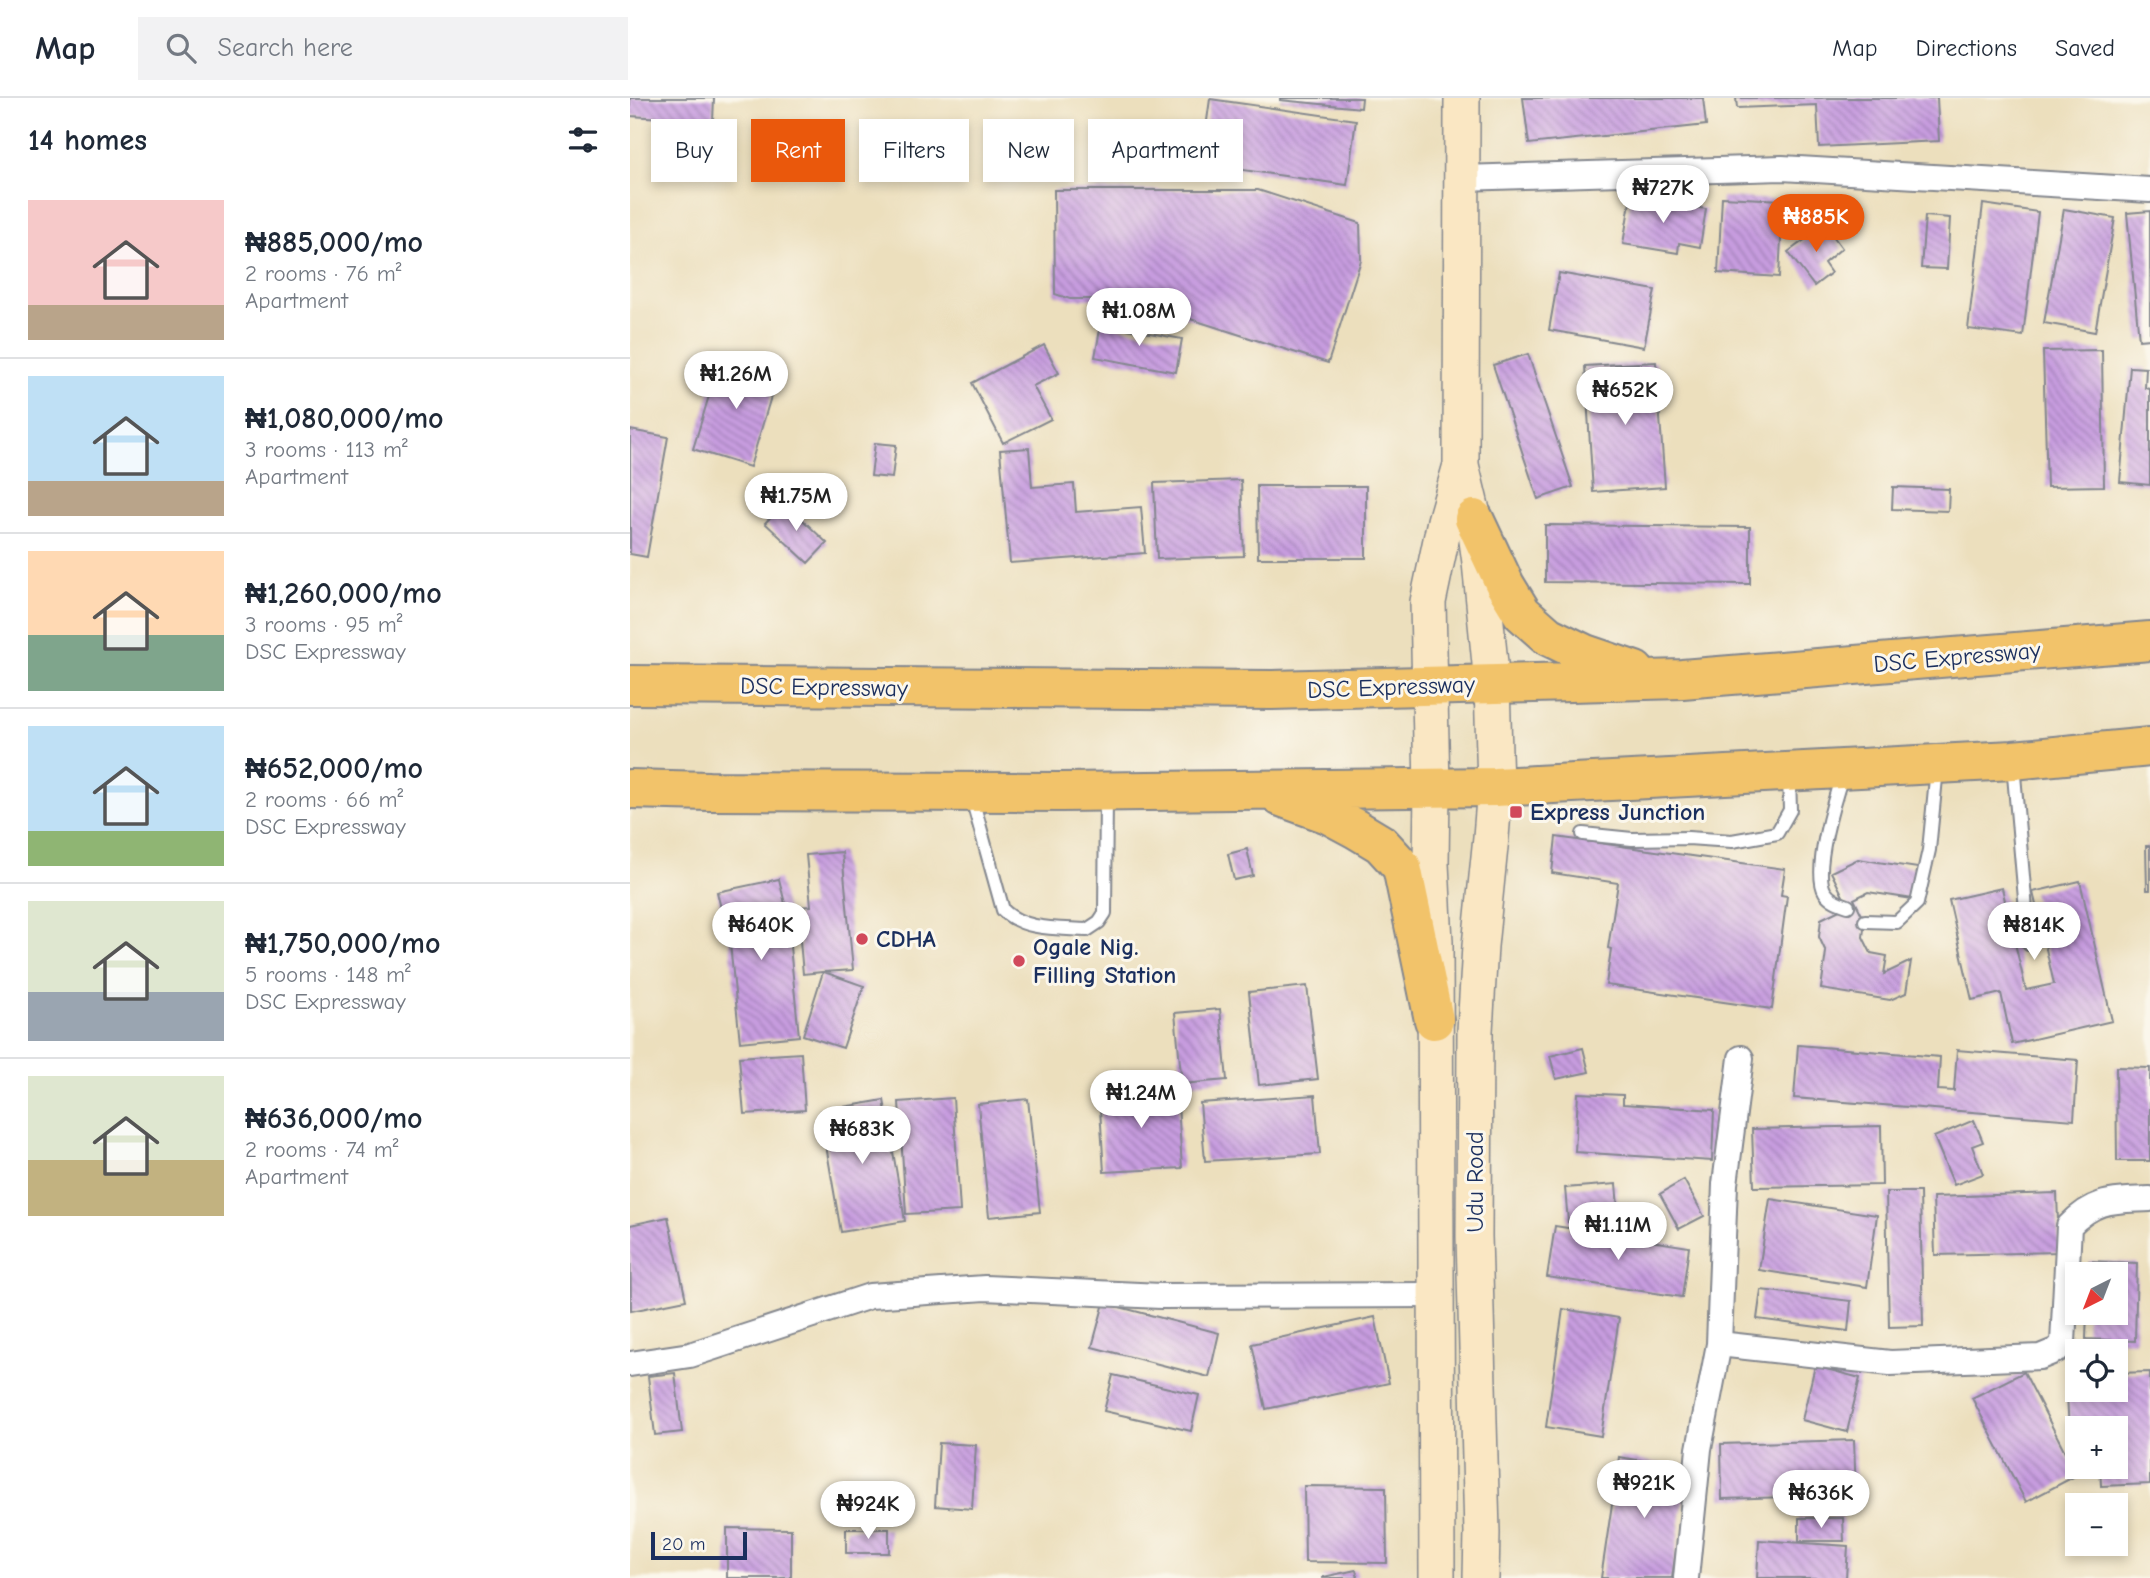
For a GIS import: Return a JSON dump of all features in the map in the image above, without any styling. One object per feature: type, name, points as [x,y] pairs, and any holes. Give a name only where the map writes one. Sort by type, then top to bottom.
[{"type":"main road","points":[[1461,465],[1462,98]]},
{"type":"main road","name":"Udu Road","points":[[1461,465],[1474,519],[1492,684],[1495,787],[1475,1031],[1474,1236],[1481,1578]]},
{"type":"main road","name":"Udu Road","points":[[1437,1578],[1435,942],[1431,864],[1428,602],[1445,521],[1461,465]]},
{"type":"main road","points":[[1474,519],[1505,585],[1522,613],[1548,636],[1626,670],[1682,679]]},
{"type":"main road","name":"DSC Expressway","points":[[630,685],[1244,690],[1682,679],[2150,641]]},
{"type":"main road","points":[[630,789],[1106,792],[1495,787],[2013,760],[2150,747]]},
{"type":"main road","points":[[1256,788],[1328,814],[1356,829],[1381,844],[1402,867],[1434,1020]]},
{"type":"street","points":[[1462,178],[1782,168],[2150,190]]},
{"type":"street","points":[[1686,1578],[1699,1449],[1719,1344],[1725,1184],[1741,1058]]},
{"type":"street","points":[[1719,1344],[1889,1363],[2040,1357],[2063,1343],[2069,1226],[2083,1211],[2108,1201],[2150,1199]]},
{"type":"street","points":[[630,1364],[690,1355],[870,1296],[985,1288],[1161,1296],[1436,1295]]},
{"type":"lane","points":[[2013,760],[2029,944]]},
{"type":"lane","points":[[1865,920],[1897,922],[1917,903],[1929,850],[1937,764]]},
{"type":"lane","points":[[1844,769],[1833,801],[1821,859],[1824,890],[1835,902],[1848,906]]},
{"type":"lane","points":[[1583,834],[1632,839],[1688,838],[1732,841],[1777,833],[1790,810],[1789,772]]},
{"type":"lane","points":[[970,792],[1003,910],[1028,925],[1087,930],[1099,922],[1105,913],[1106,792]]},
{"type":"building","points":[[630,98],[714,98],[713,119],[630,116]]},
{"type":"building","points":[[1280,98],[1362,98],[1361,108]]},
{"type":"building","points":[[1523,98],[1703,98],[1706,125],[1529,144]]},
{"type":"building","points":[[1736,98],[1937,98],[1939,141],[1819,147],[1817,105],[1737,108]]},
{"type":"building","points":[[1210,99],[1356,120],[1347,185],[1243,170],[1243,119],[1207,119]]},
{"type":"building","points":[[1054,190],[1258,190],[1360,223],[1361,260],[1328,363],[1156,308],[1125,308],[1098,299],[1070,299],[1055,294]]},
{"type":"building","points":[[1631,196],[1706,209],[1700,247],[1679,243],[1678,253],[1623,244]]},
{"type":"building","points":[[1722,197],[1783,200],[1779,277],[1718,273]]},
{"type":"building","points":[[1983,204],[2038,212],[2023,336],[1968,329]]},
{"type":"building","points":[[2064,209],[2115,218],[2095,332],[2044,323]]},
{"type":"building","points":[[2150,211],[2150,339],[2139,340],[2127,213]]},
{"type":"building","points":[[1925,216],[1950,218],[1947,269],[1921,268]]},
{"type":"building","points":[[1825,225],[1842,248],[1824,263],[1831,273],[1814,286],[1788,252]]},
{"type":"building","points":[[1559,273],[1655,290],[1644,347],[1549,330]]},
{"type":"building","points":[[1101,324],[1182,339],[1176,372],[1095,357]]},
{"type":"building","points":[[1044,345],[1059,373],[1033,386],[1051,419],[1003,443],[972,383]]},
{"type":"building","points":[[2102,350],[2104,486],[2047,487],[2043,351]]},
{"type":"building","points":[[1528,354],[1573,487],[1538,499],[1493,365]]},
{"type":"building","points":[[721,356],[778,373],[750,467],[693,449]]},
{"type":"building","points":[[1656,362],[1665,487],[1593,492],[1585,366]]},
{"type":"building","points":[[2130,367],[2146,368],[2145,388],[2150,389],[2150,485],[2120,482]]},
{"type":"building","points":[[630,430],[668,437],[647,557],[630,554]]},
{"type":"building","points":[[875,443],[896,445],[892,478],[871,476]]},
{"type":"building","points":[[1029,448],[1032,487],[1074,484],[1076,512],[1141,507],[1145,553],[1010,563],[1000,450]]},
{"type":"building","points":[[1241,480],[1244,556],[1157,559],[1154,483]]},
{"type":"building","points":[[1257,486],[1366,486],[1366,558],[1258,558]]},
{"type":"building","points":[[1893,487],[1949,489],[1948,511],[1892,509]]},
{"type":"building","points":[[785,503],[827,543],[808,563],[765,523]]},
{"type":"building","points":[[1545,525],[1750,527],[1750,584],[1545,582]]},
{"type":"building","points":[[1556,837],[1785,869],[1781,895],[1787,896],[1772,1009],[1606,985],[1611,949],[1608,948],[1618,883],[1552,873]]},
{"type":"building","points":[[2146,846],[2150,846],[2150,890],[2147,890]]},
{"type":"building","points":[[1247,849],[1253,876],[1234,880],[1228,854]]},
{"type":"building","points":[[842,852],[853,970],[824,972],[864,986],[843,1048],[803,1035],[823,972],[803,974],[797,907],[811,906],[806,855]]},
{"type":"building","points":[[1858,859],[1918,868],[1913,899],[1868,892],[1854,899],[1865,921],[1863,937],[1871,953],[1887,956],[1884,974],[1911,961],[1906,993],[1890,1000],[1821,989],[1826,952],[1819,937],[1821,919],[1848,906],[1831,872]]},
{"type":"building","points":[[779,879],[787,912],[741,922],[787,917],[799,1036],[740,1042],[728,924],[725,925],[717,892]]},
{"type":"building","points":[[2080,881],[2112,1021],[2012,1044],[2001,993],[1972,1000],[1949,900],[2002,888],[2026,990],[2054,984],[2033,892]]},
{"type":"building","points":[[1307,986],[1318,1079],[1259,1085],[1249,992]]},
{"type":"building","points":[[1220,1009],[1227,1080],[1182,1084],[1175,1013]]},
{"type":"building","points":[[1798,1045],[1940,1057],[1938,1090],[1954,1091],[1957,1050],[2078,1060],[2074,1120],[1794,1098]]},
{"type":"building","points":[[1583,1048],[1589,1072],[1556,1079],[1550,1056]]},
{"type":"building","points":[[801,1053],[805,1110],[744,1114],[739,1057]]},
{"type":"building","points":[[2116,1067],[2150,1068],[2150,1161],[2117,1161]]},
{"type":"building","points":[[1177,1088],[1182,1168],[1104,1172],[1099,1093]]},
{"type":"building","points":[[1578,1093],[1623,1095],[1623,1104],[1714,1110],[1712,1161],[1575,1152]]},
{"type":"building","points":[[1315,1095],[1320,1154],[1205,1161],[1200,1103]]},
{"type":"building","points":[[953,1098],[960,1211],[906,1214],[899,1102]]},
{"type":"building","points":[[1028,1099],[1040,1212],[989,1217],[978,1104]]},
{"type":"building","points":[[884,1100],[905,1221],[841,1232],[820,1111]]},
{"type":"building","points":[[1974,1120],[1983,1142],[1972,1146],[1983,1174],[1954,1185],[1934,1137]]},
{"type":"building","points":[[1881,1126],[1882,1185],[1754,1187],[1752,1129]]},
{"type":"building","points":[[1684,1180],[1704,1216],[1679,1229],[1660,1194]]},
{"type":"building","points":[[1616,1184],[1619,1219],[1568,1222],[1565,1188]]},
{"type":"building","points":[[1886,1192],[1920,1192],[1923,1326],[1889,1327]]},
{"type":"building","points":[[2057,1193],[2059,1252],[1935,1255],[1933,1197]]},
{"type":"building","points":[[1770,1199],[1877,1215],[1867,1287],[1759,1270]]},
{"type":"building","points":[[668,1217],[686,1300],[631,1311],[630,1225]]},
{"type":"building","points":[[1555,1226],[1689,1247],[1682,1297],[1547,1277]]},
{"type":"building","points":[[2128,1263],[2137,1263],[2135,1341],[2086,1339],[2087,1325],[2128,1325]]},
{"type":"building","points":[[1761,1290],[1851,1301],[1848,1331],[1757,1319]]},
{"type":"building","points":[[1104,1303],[1219,1333],[1209,1377],[1092,1347]]},
{"type":"building","points":[[1563,1309],[1619,1318],[1601,1436],[1546,1427]]},
{"type":"building","points":[[1375,1317],[1389,1383],[1266,1409],[1252,1344]]},
{"type":"building","points":[[1815,1366],[1860,1378],[1847,1432],[1802,1420]]},
{"type":"building","points":[[2024,1372],[2065,1452],[2065,1479],[2069,1479],[2026,1502],[1972,1398]]},
{"type":"building","points":[[2150,1372],[2150,1484],[2101,1486],[2101,1479],[2128,1479],[2128,1416],[2068,1416],[2067,1402],[2128,1402],[2128,1373]]},
{"type":"building","points":[[675,1373],[682,1432],[655,1435],[648,1376]]},
{"type":"building","points":[[1113,1375],[1199,1395],[1191,1431],[1104,1411]]},
{"type":"building","points":[[1854,1440],[1856,1495],[1722,1499],[1721,1444]]},
{"type":"building","points":[[939,1443],[976,1445],[972,1509],[935,1506]]},
{"type":"building","points":[[1619,1457],[1688,1468],[1672,1578],[1601,1578]]},
{"type":"building","points":[[1304,1486],[1386,1487],[1387,1563],[1305,1562]]},
{"type":"building","points":[[1799,1518],[1843,1518],[1844,1541],[1799,1541]]},
{"type":"building","points":[[727,1528],[791,1529],[791,1578],[727,1578]]},
{"type":"building","points":[[846,1529],[889,1529],[889,1553],[846,1553]]},
{"type":"building","points":[[1759,1540],[1848,1546],[1846,1578],[1757,1578]]},
{"type":"building","points":[[1356,1570],[1358,1578],[1323,1578],[1323,1577]]},
{"type":"place","name":"Express Junction","points":[[1516,812]]},
{"type":"place","name":"CDHA","points":[[862,939]]},
{"type":"place","name":"Ogale Nig. Filling Station","points":[[1019,961]]}]
